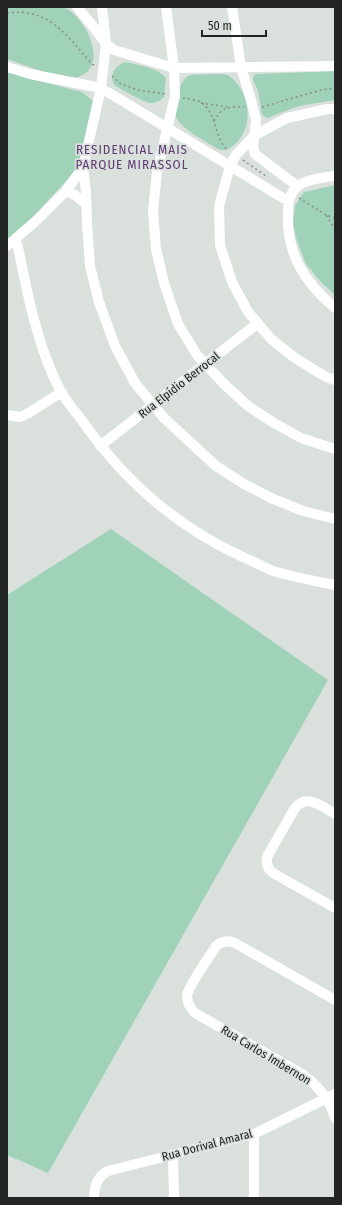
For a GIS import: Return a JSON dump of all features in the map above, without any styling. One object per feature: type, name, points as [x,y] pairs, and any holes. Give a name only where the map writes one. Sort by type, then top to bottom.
[{"type":"street","points":[[77,7],[106,44],[114,50],[174,68],[335,66]]},
{"type":"street","points":[[102,7],[106,44],[101,88],[83,167],[87,204],[90,266],[99,302],[115,346],[135,383],[153,405],[164,418],[210,461],[244,484],[271,498],[297,508],[335,519]]},
{"type":"street","points":[[166,7],[174,68],[175,96],[157,172],[153,211],[156,248],[164,284],[178,324],[197,355],[224,384],[248,406],[301,438],[335,450]]},
{"type":"street","points":[[232,7],[241,67],[256,120],[253,147],[255,154],[297,186]]},
{"type":"street","points":[[7,66],[30,74],[101,88],[288,201]]},
{"type":"street","points":[[335,109],[327,109],[287,118],[255,135],[236,156],[230,166],[219,206],[220,245],[232,282],[248,312],[271,339],[295,358],[326,377],[335,380]]},
{"type":"street","points":[[7,246],[37,220],[66,190],[83,167]]},
{"type":"street","points":[[335,176],[319,178],[297,186],[291,193],[288,201],[287,222],[296,262],[320,295],[335,308]]},
{"type":"street","points":[[66,190],[87,204]]},
{"type":"street","points":[[16,238],[31,312],[46,357],[62,392],[109,457],[139,488],[170,514],[202,536],[234,553],[273,570],[335,585]]},
{"type":"street","name":"Rua Elpídio Berrocal","points":[[100,446],[258,323]]},
{"type":"street","points":[[7,415],[20,417],[62,392]]},
{"type":"street","points":[[335,814],[314,802],[305,801],[300,803],[295,808],[268,855],[267,864],[269,870],[273,873],[335,908]]},
{"type":"street","name":"Rua Carlos Imbernon","points":[[335,1000],[235,943],[225,942],[220,943],[215,948],[189,988],[187,1000],[189,1006],[195,1013],[304,1075],[331,1096],[335,1118]]},
{"type":"street","name":"Rua Dorival Amaral","points":[[94,1198],[94,1189],[99,1179],[108,1171],[254,1134],[331,1096]]},
{"type":"street","points":[[254,1134],[254,1198]]},
{"type":"street","points":[[173,1155],[174,1198]]},
{"type":"path","points":[[201,103],[227,107],[262,107],[321,90],[335,88]]},
{"type":"path","points":[[214,122],[220,112],[227,107]]},
{"type":"path","points":[[335,218],[326,215],[335,229]]},
{"type":"green space","points":[[7,7],[61,7],[73,13],[87,31],[91,42],[93,53],[92,63],[87,72],[78,77],[63,77],[7,59]]},
{"type":"green space","points":[[125,62],[147,67],[162,74],[166,78],[164,97],[158,102],[150,103],[127,93],[116,86],[112,79],[113,72],[118,66]]},
{"type":"green space","points":[[7,71],[82,92],[93,101],[81,156],[75,171],[33,217],[7,241]]},
{"type":"green space","points":[[335,71],[335,100],[299,106],[267,118],[262,115],[258,91],[253,80],[253,77],[256,74]]},
{"type":"green space","points":[[190,75],[227,75],[231,77],[239,86],[244,96],[248,113],[245,130],[235,145],[227,150],[218,149],[200,138],[187,129],[177,119],[175,114],[180,87]]},
{"type":"green space","points":[[335,185],[335,295],[320,281],[306,264],[297,241],[293,224],[295,206],[304,192]]},
{"type":"green space","points":[[111,529],[328,680],[48,1173],[7,1155],[7,595]]},
{"type":"district","name":"RESIDENCIAL MAIS PARQUE MIRASSOL","points":[[132,156]]}]
